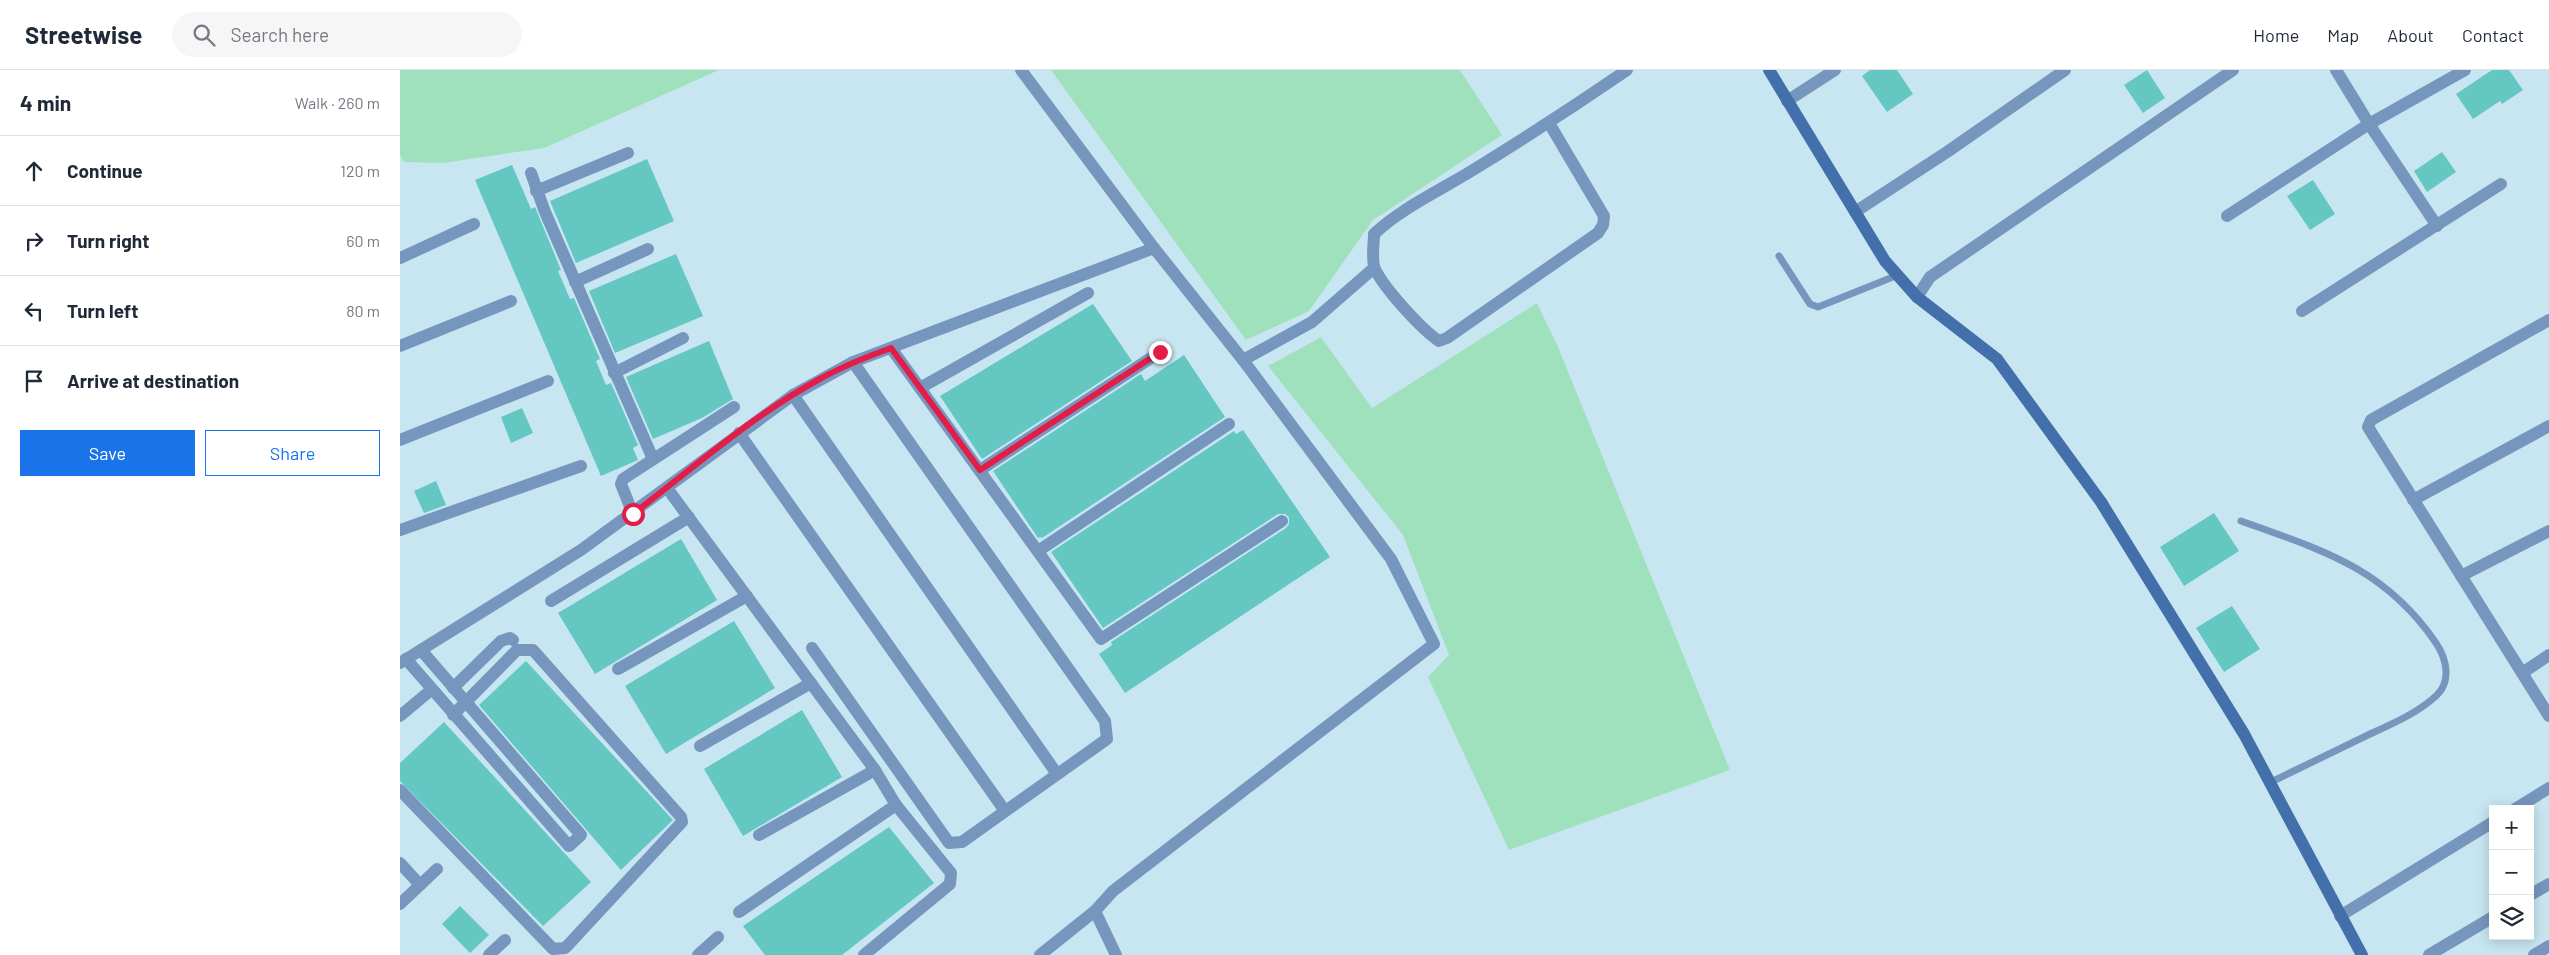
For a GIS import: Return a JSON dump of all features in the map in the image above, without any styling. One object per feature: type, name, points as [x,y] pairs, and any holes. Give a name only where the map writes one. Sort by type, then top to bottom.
[{"type":"street","points":[[1020,70],[1154,248],[1243,360],[1391,559],[1434,644],[1113,891],[1095,911],[1040,955]]},
{"type":"street","points":[[1549,124],[1604,216],[1603,225],[1598,233],[1447,338],[1439,341],[1422,327],[1374,268],[1374,234],[1395,214],[1442,189],[1549,124],[1627,70]]},
{"type":"street","points":[[1768,70],[1885,261],[1917,296],[1997,359],[2101,502],[2244,734],[2362,955]]},
{"type":"street","points":[[1787,101],[1835,70]]},
{"type":"street","points":[[1855,212],[1947,152],[2065,70]]},
{"type":"street","points":[[1917,296],[1930,277],[2233,70]]},
{"type":"street","points":[[2336,70],[2437,226]]},
{"type":"street","points":[[2228,216],[2370,124],[2464,70]]},
{"type":"street","points":[[536,191],[628,153]]},
{"type":"street","points":[[531,173],[536,191],[653,459]]},
{"type":"street","points":[[2302,311],[2501,184]]},
{"type":"street","points":[[400,258],[474,224]]},
{"type":"street","points":[[421,650],[581,835],[569,846],[403,661],[581,550],[633,514],[739,433],[793,395],[853,362],[1154,248]]},
{"type":"street","points":[[575,282],[648,249]]},
{"type":"street","points":[[1243,360],[1312,322],[1374,268]]},
{"type":"street","points":[[920,388],[1088,293]]},
{"type":"street","points":[[400,346],[511,301]]},
{"type":"street","points":[[2549,320],[2368,423],[2369,431],[2549,716]]},
{"type":"street","points":[[614,373],[683,338]]},
{"type":"street","points":[[891,348],[1101,639],[1282,521]]},
{"type":"street","points":[[980,470],[1160,352]]},
{"type":"street","points":[[812,648],[949,843],[962,842],[1107,739],[1105,721],[853,362]]},
{"type":"street","points":[[400,440],[548,380]]},
{"type":"street","points":[[793,395],[1057,774]]},
{"type":"street","points":[[633,514],[621,484],[622,481],[734,407]]},
{"type":"street","points":[[1038,551],[1229,424]]},
{"type":"street","points":[[2413,500],[2549,426]]},
{"type":"street","points":[[739,433],[1005,811]]},
{"type":"street","points":[[400,530],[581,466]]},
{"type":"street","points":[[667,488],[875,770],[896,805],[951,873],[952,880],[950,884],[864,955]]},
{"type":"street","points":[[552,601],[689,517]]},
{"type":"street","points":[[2462,576],[2549,531]]},
{"type":"street","points":[[618,669],[747,596]]},
{"type":"street","points":[[453,688],[501,641],[510,638],[513,640]]},
{"type":"street","points":[[400,790],[553,949],[565,948],[570,944],[679,828],[682,822],[681,817],[532,650],[518,650],[453,715]]},
{"type":"street","points":[[2522,673],[2549,656]]},
{"type":"street","points":[[700,746],[811,683]]},
{"type":"street","points":[[400,716],[431,690]]},
{"type":"street","points":[[759,835],[875,770]]},
{"type":"street","points":[[2521,805],[2549,788]]},
{"type":"street","points":[[739,912],[896,805]]},
{"type":"street","points":[[2340,916],[2489,824]]},
{"type":"street","points":[[400,863],[420,885]]},
{"type":"street","points":[[400,904],[437,869]]},
{"type":"street","points":[[2534,893],[2549,884]]},
{"type":"street","points":[[1095,911],[1116,955]]},
{"type":"street","points":[[2429,955],[2489,919]]},
{"type":"street","points":[[698,955],[718,937]]},
{"type":"street","points":[[488,955],[505,940]]},
{"type":"street","points":[[2534,955],[2549,946]]},
{"type":"lane","points":[[1779,256],[1810,304],[1818,307],[1898,276]]},
{"type":"lane","points":[[2241,521],[2312,547],[2367,573],[2397,595],[2441,650],[2447,667],[2438,694],[2410,715],[2269,783]]},
{"type":"green space","points":[[400,70],[719,70],[544,148],[443,163],[404,162],[400,155]]},
{"type":"green space","points":[[1051,70],[1460,70],[1502,135],[1373,220],[1309,311],[1246,340]]},
{"type":"green space","points":[[1537,303],[1558,347],[1730,770],[1509,850],[1428,677],[1449,655],[1403,535],[1268,366],[1321,337],[1372,408]]},
{"type":"building","points":[[1870,70],[1897,70],[1913,94],[1887,112],[1862,76]]},
{"type":"building","points":[[2147,70],[2165,98],[2143,113],[2124,85]]},
{"type":"building","points":[[2492,70],[2509,70],[2523,90],[2502,104],[2500,101],[2473,119],[2456,94]]},
{"type":"building","points":[[2442,152],[2456,172],[2427,192],[2414,171]]},
{"type":"building","points":[[647,159],[674,221],[576,263],[550,201]]},
{"type":"building","points":[[512,165],[531,209],[535,207],[561,270],[558,271],[570,299],[574,298],[600,359],[596,361],[606,385],[611,383],[638,445],[633,448],[638,460],[601,476],[475,180]]},
{"type":"building","points":[[2313,180],[2335,214],[2310,230],[2287,196]]},
{"type":"building","points":[[676,254],[703,316],[615,353],[589,291]]},
{"type":"building","points":[[1093,304],[1132,361],[982,459],[940,396]]},
{"type":"building","points":[[709,341],[733,399],[702,418],[653,439],[626,377]]},
{"type":"building","points":[[1184,355],[1225,417],[1042,538],[1038,538],[993,471],[1141,374],[1145,381]]},
{"type":"building","points":[[522,408],[533,433],[511,443],[501,417]]},
{"type":"building","points":[[1243,430],[1330,557],[1125,693],[1099,654],[1112,645],[1111,642],[1286,528],[1289,524],[1289,517],[1285,514],[1278,514],[1103,628],[1051,552],[1234,431],[1236,434]]},
{"type":"building","points":[[436,481],[446,505],[424,513],[414,491]]},
{"type":"building","points":[[2214,513],[2239,551],[2184,586],[2160,547]]},
{"type":"building","points":[[681,539],[717,600],[595,674],[558,613]]},
{"type":"building","points":[[2232,606],[2260,649],[2224,672],[2196,628]]},
{"type":"building","points":[[734,621],[775,688],[666,754],[625,686]]},
{"type":"building","points":[[526,661],[673,820],[621,870],[479,705]]},
{"type":"building","points":[[802,710],[842,777],[743,836],[704,769]]},
{"type":"building","points":[[444,722],[591,882],[543,926],[400,781],[400,763]]},
{"type":"building","points":[[889,827],[934,883],[842,955],[765,955],[743,926]]},
{"type":"building","points":[[460,906],[489,935],[470,953],[442,924]]},
{"type":"route","points":[[633,514],[739,433],[793,395],[817,380],[853,362],[891,348],[980,470],[1160,352]]}]
